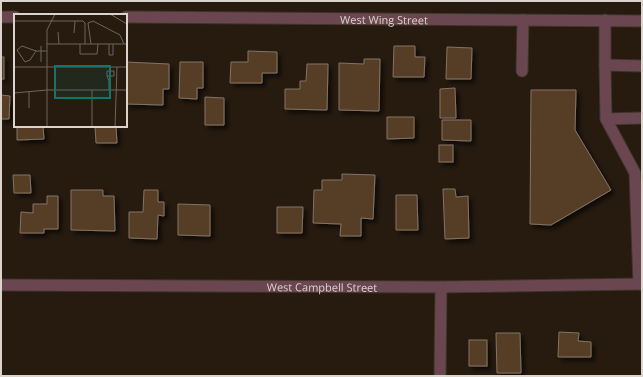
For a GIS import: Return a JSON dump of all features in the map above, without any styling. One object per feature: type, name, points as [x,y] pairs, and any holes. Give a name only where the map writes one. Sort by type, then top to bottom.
[{"type":"street","points":[[1,17],[14,17]]},
{"type":"street","name":"West Wing Street","points":[[127,17],[642,21]]},
{"type":"street","points":[[522,71],[523,20]]},
{"type":"street","points":[[605,20],[606,119],[635,173],[640,284]]},
{"type":"street","points":[[606,65],[642,66]]},
{"type":"street","points":[[606,119],[642,118]]},
{"type":"street","name":"West Campbell Street","points":[[1,285],[441,287],[640,284]]},
{"type":"street","points":[[440,376],[441,287]]},
{"type":"building","points":[[394,46],[415,46],[415,57],[425,57],[424,77],[393,77]]},
{"type":"building","points":[[447,47],[472,48],[471,79],[446,79]]},
{"type":"building","points":[[248,51],[277,52],[277,73],[262,73],[262,83],[230,83],[231,62],[248,62]]},
{"type":"building","points":[[1,57],[4,57],[4,79],[1,79]]},
{"type":"building","points":[[364,59],[380,59],[379,111],[339,110],[339,63],[364,64]]},
{"type":"building","points":[[127,62],[169,64],[169,89],[163,89],[163,105],[127,104]]},
{"type":"building","points":[[180,62],[203,62],[203,88],[197,88],[197,99],[179,98]]},
{"type":"building","points":[[307,64],[328,64],[327,110],[285,109],[285,89],[300,89],[300,81],[306,81]]},
{"type":"building","points":[[455,88],[456,118],[440,118],[440,89]]},
{"type":"building","points":[[531,90],[576,90],[575,130],[611,190],[551,225],[530,224]]},
{"type":"building","points":[[1,95],[10,96],[9,119],[1,119]]},
{"type":"building","points":[[205,97],[224,98],[224,125],[205,125]]},
{"type":"building","points":[[387,117],[414,117],[414,138],[387,139]]},
{"type":"building","points":[[442,120],[471,120],[471,141],[442,140]]},
{"type":"building","points":[[17,127],[43,127],[44,139],[17,140]]},
{"type":"building","points":[[95,127],[116,127],[117,143],[96,143]]},
{"type":"building","points":[[439,145],[453,145],[453,162],[439,162]]},
{"type":"building","points":[[342,174],[375,175],[373,219],[361,218],[361,236],[340,236],[341,224],[313,223],[314,190],[322,190],[322,180],[342,180]]},
{"type":"building","points":[[13,175],[30,175],[31,193],[14,193]]},
{"type":"building","points":[[443,189],[455,189],[456,197],[468,196],[469,238],[445,239]]},
{"type":"building","points":[[71,190],[103,190],[103,196],[114,196],[115,231],[71,230]]},
{"type":"building","points":[[144,190],[158,190],[158,202],[164,202],[164,216],[158,215],[157,239],[129,238],[129,212],[143,212]]},
{"type":"building","points":[[396,195],[417,195],[418,230],[396,230]]},
{"type":"building","points":[[47,196],[58,196],[58,229],[44,229],[44,233],[20,233],[21,212],[33,213],[33,204],[47,204]]},
{"type":"building","points":[[178,204],[210,205],[210,236],[178,235]]},
{"type":"building","points":[[277,207],[303,207],[302,233],[277,233]]},
{"type":"building","points":[[559,332],[579,333],[578,341],[591,342],[591,357],[558,357]]},
{"type":"building","points":[[496,333],[520,333],[521,373],[497,373]]},
{"type":"building","points":[[469,340],[487,340],[487,366],[469,366]]}]
